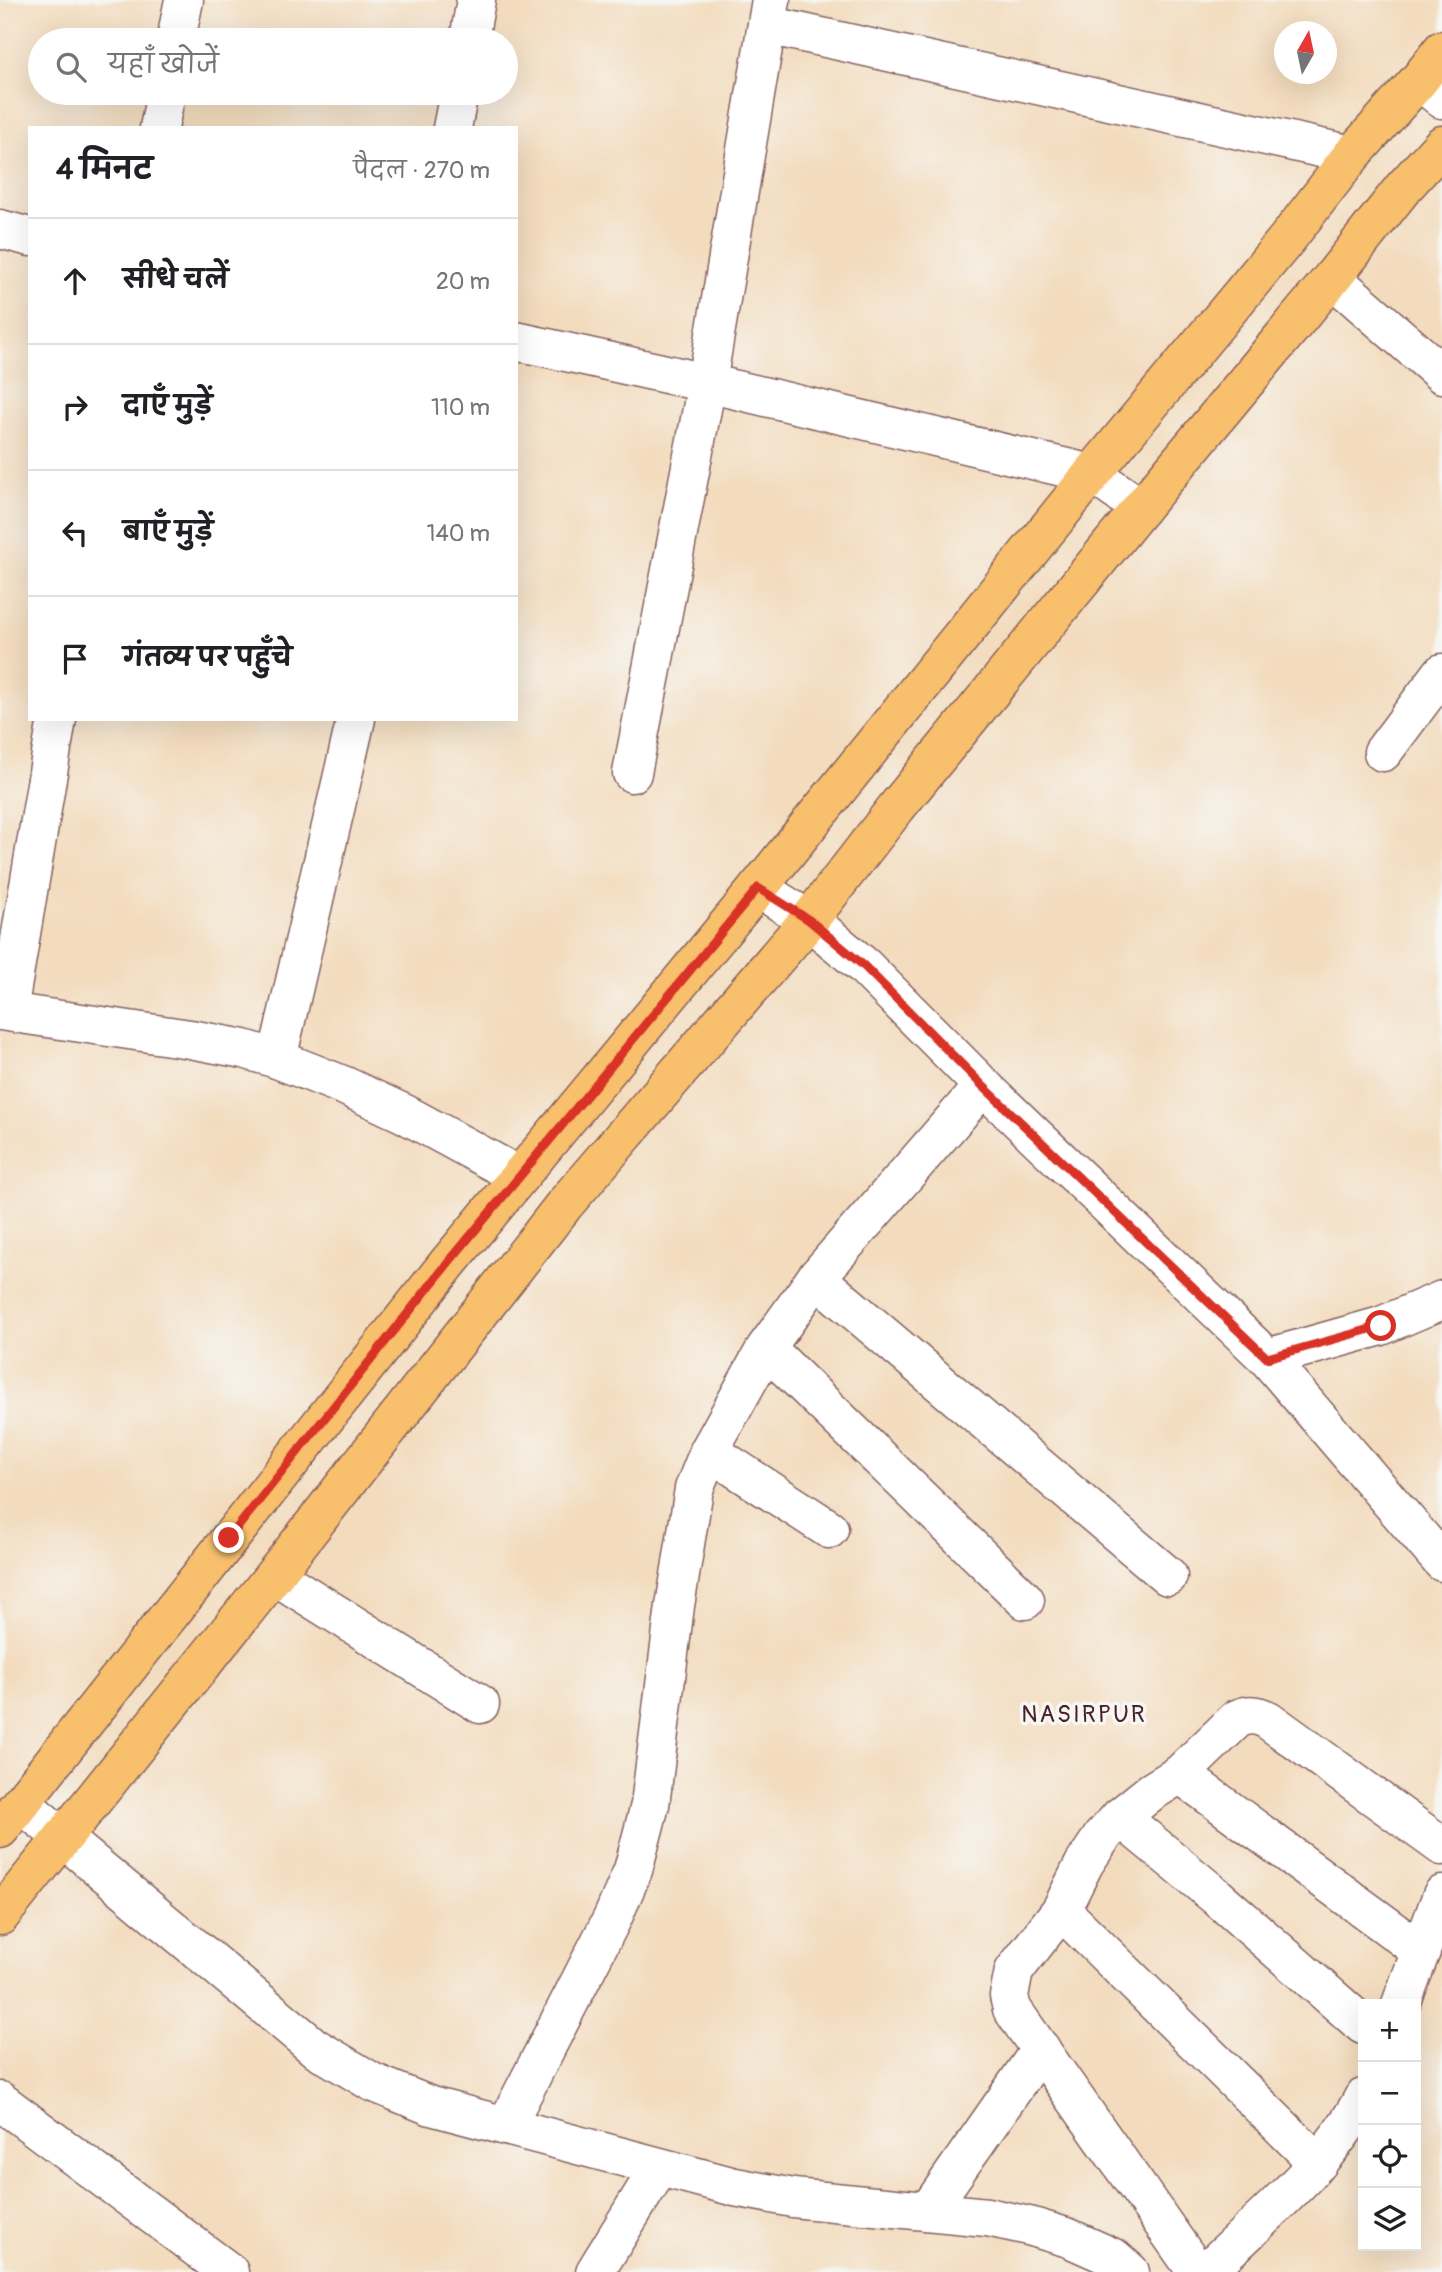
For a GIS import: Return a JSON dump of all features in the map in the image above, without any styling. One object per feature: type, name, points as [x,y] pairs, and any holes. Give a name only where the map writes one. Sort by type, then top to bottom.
[{"type":"main road","points":[[10,1816],[519,1176],[758,888],[1092,474],[1287,239],[1352,155],[1430,90],[1442,50]]},
{"type":"main road","points":[[0,1916],[274,1575],[564,1205],[809,920],[896,808],[1141,508],[1403,188],[1442,145]]},
{"type":"street","points":[[178,28],[184,0]]},
{"type":"street","points":[[471,28],[476,0]]},
{"type":"street","points":[[632,773],[707,383],[769,12],[1352,155]]},
{"type":"street","points":[[159,126],[164,105]]},
{"type":"street","points":[[452,126],[457,105]]},
{"type":"street","points":[[0,229],[28,236]]},
{"type":"street","points":[[1332,278],[1442,374]]},
{"type":"street","points":[[518,341],[1092,474],[1141,508]]},
{"type":"street","points":[[1383,752],[1442,674]]},
{"type":"street","points":[[57,721],[4,1011],[190,1039],[244,1049],[277,1059],[405,1114],[519,1176]]},
{"type":"street","points":[[277,1059],[356,721]]},
{"type":"street","points":[[758,888],[809,920],[864,966],[983,1086],[1267,1358],[1442,1562]]},
{"type":"street","points":[[506,2126],[613,1917],[633,1870],[650,1805],[675,1606],[694,1489],[709,1451],[766,1349],[816,1278],[983,1086]]},
{"type":"street","points":[[816,1278],[1168,1576]]},
{"type":"street","points":[[1267,1358],[1381,1326],[1442,1300]]},
{"type":"street","points":[[766,1349],[1025,1600]]},
{"type":"street","points":[[709,1451],[829,1529]]},
{"type":"street","points":[[274,1575],[480,1704]]},
{"type":"street","points":[[1197,2272],[1012,2009],[1009,1996],[1014,1971],[1061,1910],[1084,1864],[1102,1837],[1120,1817],[1150,1791],[1180,1774],[1237,1719],[1247,1715],[1258,1715],[1268,1720],[1442,1846]]},
{"type":"street","points":[[1180,1774],[1421,1951]]},
{"type":"street","points":[[10,1816],[64,1838],[314,2047],[372,2082],[431,2106],[659,2168],[793,2199],[987,2217],[1069,2238],[1114,2258],[1130,2272]]},
{"type":"street","points":[[1120,1817],[1217,1897],[1358,2021]]},
{"type":"street","points":[[1403,1999],[1442,1895]]},
{"type":"street","points":[[1061,1910],[1318,2163]]},
{"type":"street","points":[[928,2211],[1041,2049]]},
{"type":"street","points":[[0,2101],[229,2272]]},
{"type":"street","points":[[1206,2272],[1318,2163],[1351,2121],[1358,2108]]},
{"type":"street","points":[[595,2272],[659,2168]]},
{"type":"district","name":"NASIRPUR","points":[[1084,1714]]},
{"type":"route","points":[[229,1538],[448,1263],[758,888],[809,920],[864,966],[983,1086],[1267,1358],[1381,1326]]}]
